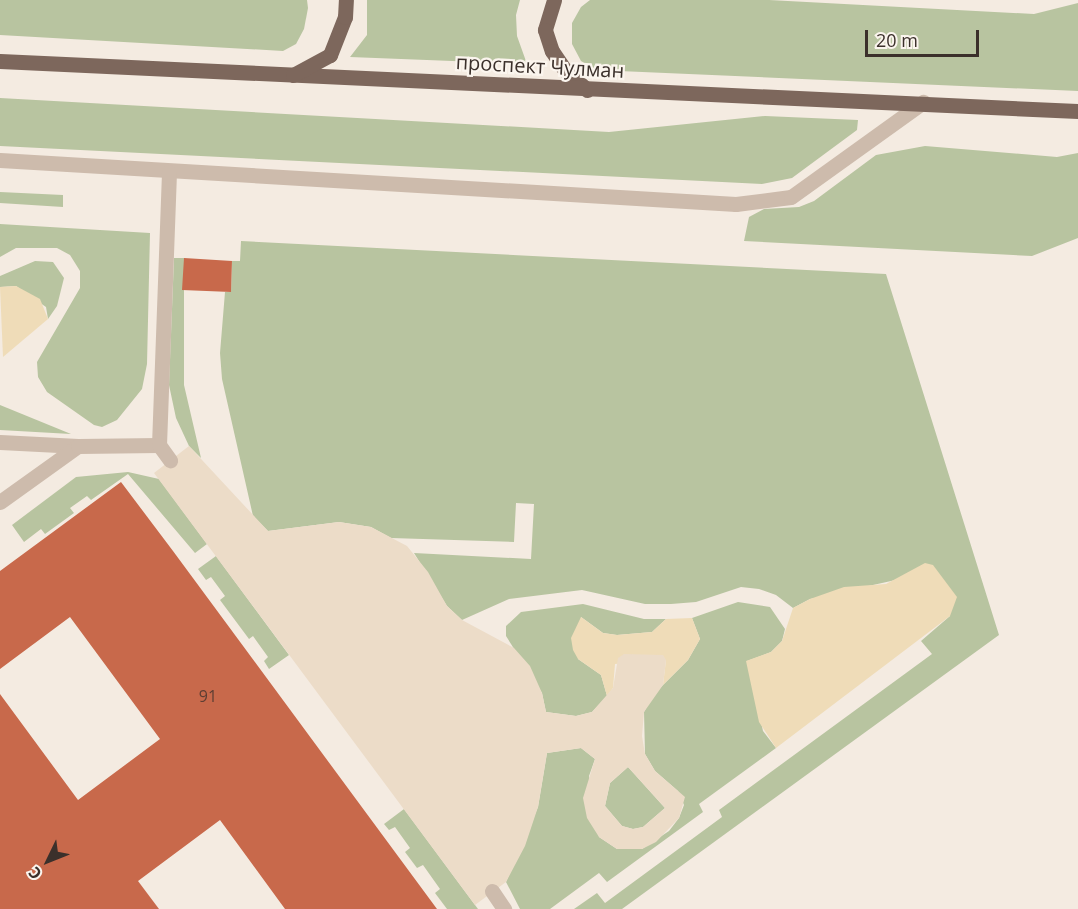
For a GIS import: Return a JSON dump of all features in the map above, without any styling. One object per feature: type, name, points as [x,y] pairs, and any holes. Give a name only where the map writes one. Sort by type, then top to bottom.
[{"type":"main road","points":[[293,75],[330,54],[345,16],[346,0]]},
{"type":"main road","points":[[554,0],[545,30],[552,51],[565,70],[587,90]]},
{"type":"main road","name":"проспект Чулман","points":[[0,61],[587,90],[923,102],[1078,111]]},
{"type":"street","points":[[0,160],[169,172],[736,204],[790,197],[923,102]]},
{"type":"street","points":[[169,172],[159,445],[170,460]]},
{"type":"street","points":[[0,442],[78,446],[159,445]]},
{"type":"street","points":[[0,502],[78,446]]},
{"type":"street","points":[[492,891],[504,909]]},
{"type":"green space","points":[[0,0],[307,0],[308,8],[304,29],[296,44],[283,51],[0,35]]},
{"type":"green space","points":[[367,0],[520,0],[516,15],[517,36],[527,64],[350,57],[367,35]]},
{"type":"green space","points":[[590,0],[769,0],[1034,14],[1078,3],[1078,91],[596,70],[581,61],[572,44],[572,23],[581,7]]},
{"type":"green space","points":[[0,98],[609,132],[765,116],[858,120],[857,130],[792,178],[762,184],[0,146]]},
{"type":"green space","points":[[925,146],[1057,157],[1078,153],[1078,238],[1032,256],[744,241],[749,217],[764,209],[799,207],[814,201],[876,155]]},
{"type":"green space","points":[[0,192],[63,195],[63,207],[0,203]]},
{"type":"green space","points":[[0,224],[150,233],[147,364],[142,389],[117,420],[102,427],[94,425],[47,392],[38,377],[37,362],[80,288],[80,271],[70,255],[57,248],[16,248],[0,257]]},
{"type":"green space","points":[[241,241],[886,274],[999,635],[622,909],[574,909],[597,893],[605,903],[722,817],[719,810],[932,654],[921,641],[950,616],[925,564],[900,579],[810,599],[793,608],[776,595],[759,589],[741,587],[696,602],[671,604],[645,604],[582,590],[509,599],[462,620],[447,606],[414,553],[531,559],[534,504],[516,503],[514,542],[391,538],[371,527],[339,522],[268,531],[253,516],[222,379],[220,353],[225,292],[231,292],[232,261],[240,261]]},
{"type":"green space","points":[[174,258],[184,258],[184,385],[201,458],[189,446],[176,418],[169,385]]},
{"type":"green space","points":[[35,261],[53,262],[64,278],[57,306],[48,319],[46,307],[16,286],[0,287],[0,276]]},
{"type":"green space","points":[[0,405],[71,434],[0,430]]},
{"type":"green space","points":[[128,472],[159,479],[207,544],[195,553],[128,474],[91,500],[87,496],[70,508],[74,513],[45,534],[41,529],[24,542],[12,525],[76,477]]},
{"type":"green space","points":[[216,556],[289,655],[269,669],[264,661],[268,657],[253,636],[249,639],[220,600],[225,596],[211,577],[206,580],[198,569]]},
{"type":"green space","points":[[738,602],[770,607],[785,629],[782,641],[771,652],[747,661],[763,731],[776,748],[699,804],[703,812],[607,882],[599,873],[550,909],[520,909],[506,882],[538,807],[547,753],[581,748],[595,759],[589,776],[599,837],[617,849],[642,849],[669,831],[679,818],[684,805],[678,791],[655,771],[645,754],[644,712],[652,696],[688,660],[700,639],[692,618]]},
{"type":"green space","points":[[583,604],[644,619],[666,619],[652,632],[617,635],[603,633],[581,617],[578,659],[601,675],[607,696],[592,712],[576,716],[546,712],[542,693],[506,636],[506,626],[521,612]]},
{"type":"green space","points":[[628,767],[665,808],[643,827],[633,829],[622,826],[605,806],[610,783]]},
{"type":"green space","points":[[404,809],[478,909],[447,909],[435,893],[440,889],[423,865],[417,868],[405,852],[410,848],[395,827],[389,830],[384,824]]},
{"type":"sand","points":[[16,286],[40,299],[48,319],[3,357],[0,287]]},
{"type":"sand","points":[[925,563],[933,565],[957,597],[950,616],[776,748],[759,722],[746,661],[771,652],[782,641],[793,608],[810,599],[844,587],[886,584]]},
{"type":"sand","points":[[581,617],[603,633],[617,635],[652,632],[666,619],[692,618],[700,639],[688,660],[663,685],[666,660],[615,664],[613,688],[607,696],[601,675],[578,659],[573,650],[571,638]]},
{"type":"shaded area","points":[[189,446],[268,531],[339,522],[371,527],[407,546],[428,572],[447,606],[462,620],[514,648],[530,666],[542,693],[546,712],[576,716],[592,712],[613,688],[618,658],[624,654],[663,655],[666,660],[663,685],[644,712],[642,736],[645,754],[655,771],[685,797],[679,818],[656,842],[642,849],[617,849],[599,837],[587,818],[583,798],[595,759],[581,748],[547,753],[538,807],[525,846],[506,882],[475,905],[154,473]],"holes":[[[628,767],[665,808],[643,827],[633,829],[622,826],[605,806],[610,783]]]},
{"type":"building","points":[[184,258],[232,261],[231,292],[182,290]]},
{"type":"building","points":[[121,482],[437,909],[285,909],[220,820],[138,881],[159,909],[0,909],[0,694],[78,800],[160,739],[70,617],[0,669],[0,571]]}]
